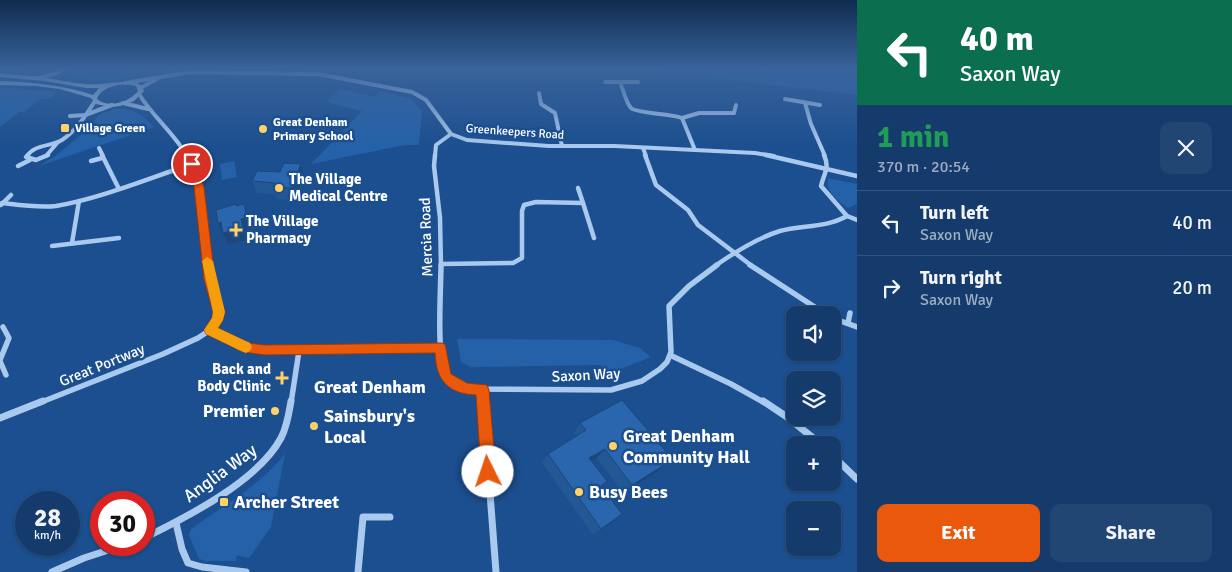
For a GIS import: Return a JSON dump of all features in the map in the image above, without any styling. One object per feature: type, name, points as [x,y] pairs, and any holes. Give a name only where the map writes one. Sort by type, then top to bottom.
[{"type":"street","points":[[79,94],[104,105],[123,103],[148,109]]},
{"type":"street","points":[[18,166],[30,160],[48,156],[58,142],[86,115],[98,94]]},
{"type":"street","points":[[123,103],[136,94]]},
{"type":"street","points":[[141,94],[148,109],[180,144],[192,164],[199,187],[210,279],[219,312],[217,320],[210,330],[248,348],[299,351],[441,348]]},
{"type":"street","name":"Greenkeepers Road","points":[[413,94],[420,96],[434,110],[451,134],[467,140],[562,146],[615,146],[766,154],[857,176]]},
{"type":"street","points":[[539,94],[541,104],[555,113],[562,146]]},
{"type":"street","points":[[625,94],[630,107],[638,111],[672,114],[682,118],[699,114],[734,113],[736,105]]},
{"type":"street","points":[[785,99],[820,105]]},
{"type":"street","points":[[805,103],[811,124],[827,158],[827,173],[823,178],[821,186],[847,216],[857,220]]},
{"type":"street","points":[[70,116],[86,115],[112,105]]},
{"type":"street","points":[[682,118],[695,150]]},
{"type":"street","name":"Mercia Road","points":[[441,348],[439,299],[440,218],[434,152],[436,145],[451,134]]},
{"type":"street","points":[[30,160],[26,157],[33,149],[58,142]]},
{"type":"street","points":[[99,148],[102,158],[118,187]]},
{"type":"street","points":[[643,148],[659,190],[680,203],[688,210],[698,225],[735,253],[814,306]]},
{"type":"street","points":[[91,161],[102,158]]},
{"type":"street","points":[[1,204],[54,206],[79,201],[192,164]]},
{"type":"street","points":[[578,188],[594,238]]},
{"type":"street","points":[[1,204],[11,195]]},
{"type":"street","points":[[72,243],[79,201]]},
{"type":"street","points":[[440,264],[513,263],[522,258],[521,212],[524,205],[536,202],[583,203]]},
{"type":"street","points":[[812,436],[804,428],[762,400],[672,356],[672,340],[668,316],[669,306],[702,276],[756,239],[780,231],[832,222],[847,216]]},
{"type":"street","points":[[52,246],[119,238]]},
{"type":"street","points":[[848,323],[850,313]]},
{"type":"street","points":[[841,321],[857,327]]},
{"type":"street","points":[[3,327],[9,338],[0,360],[6,375]]},
{"type":"street","name":"Great Portway","points":[[0,418],[163,354],[198,338],[210,330]]},
{"type":"street","name":"Saxon Way","points":[[441,348],[442,366],[446,377],[465,389],[482,390],[611,390],[634,384],[654,375],[672,356]]},
{"type":"street","name":"Anglia Way","points":[[155,533],[176,523],[252,472],[277,447],[289,414],[299,351]]},
{"type":"street","points":[[482,390],[496,572]]},
{"type":"street","points":[[841,464],[857,479]]},
{"type":"street","points":[[358,572],[363,517],[390,517]]},
{"type":"street","points":[[176,523],[182,549],[188,563],[199,568],[223,568],[246,572]]},
{"type":"street","points":[[52,572],[90,556]]},
{"type":"shaded area","points":[[0,94],[56,94],[49,99],[41,99],[24,112],[19,112],[0,127]]},
{"type":"shaded area","points":[[335,94],[361,94],[375,97],[378,94],[391,94],[411,99],[422,111],[419,145],[405,145],[311,164],[362,111],[327,102]]},
{"type":"shaded area","points":[[114,109],[126,109],[136,112],[154,127],[39,166],[81,135],[99,115]]},
{"type":"shaded area","points":[[234,161],[237,177],[222,180],[220,164]]},
{"type":"shaded area","points":[[828,178],[857,184],[857,204],[848,208],[836,199],[829,188]]},
{"type":"shaded area","points":[[457,339],[613,340],[640,348],[651,357],[605,375],[601,365],[471,367],[461,362]]},
{"type":"shaded area","points":[[285,454],[271,527],[249,558],[237,555],[236,561],[206,561],[199,559],[189,535],[191,529],[253,485]]},
{"type":"building","points":[[284,163],[301,164],[291,188],[273,187],[275,183],[252,181],[257,171],[280,172]]},
{"type":"building","points":[[236,204],[236,206],[244,204],[247,218],[241,219],[243,227],[223,233],[221,222],[218,223],[216,210]]},
{"type":"building","points":[[622,400],[669,455],[665,457],[669,462],[632,485],[605,449],[589,458],[607,481],[601,486],[622,514],[601,529],[548,454],[586,430],[580,423]]},
{"type":"slow traffic","points":[[207,261],[219,312],[217,320],[210,330],[246,347]]},
{"type":"place","name":"Village Green","points":[[65,128]]},
{"type":"place","name":"Great Denham Primary School","points":[[263,129]]},
{"type":"place","name":"The Village Medical Centre","points":[[279,188]]},
{"type":"place","name":"The Village Pharmacy","points":[[236,230]]},
{"type":"place","name":"Back and Body Clinic","points":[[282,378]]},
{"type":"place","name":"Premier","points":[[275,411]]},
{"type":"place","name":"Sainsbury's Local","points":[[314,426]]},
{"type":"place","name":"Great Denham Community Hall","points":[[613,446]]},
{"type":"place","name":"Busy Bees","points":[[579,492]]},
{"type":"place","name":"Archer Street","points":[[224,502]]},
{"type":"district","name":"Great Denham","points":[[370,387]]},
{"type":"route","points":[[192,164],[199,187],[210,279],[219,312],[217,320],[210,330],[248,348],[265,350],[441,348],[442,366],[446,377],[465,389],[482,390],[488,472]]}]
